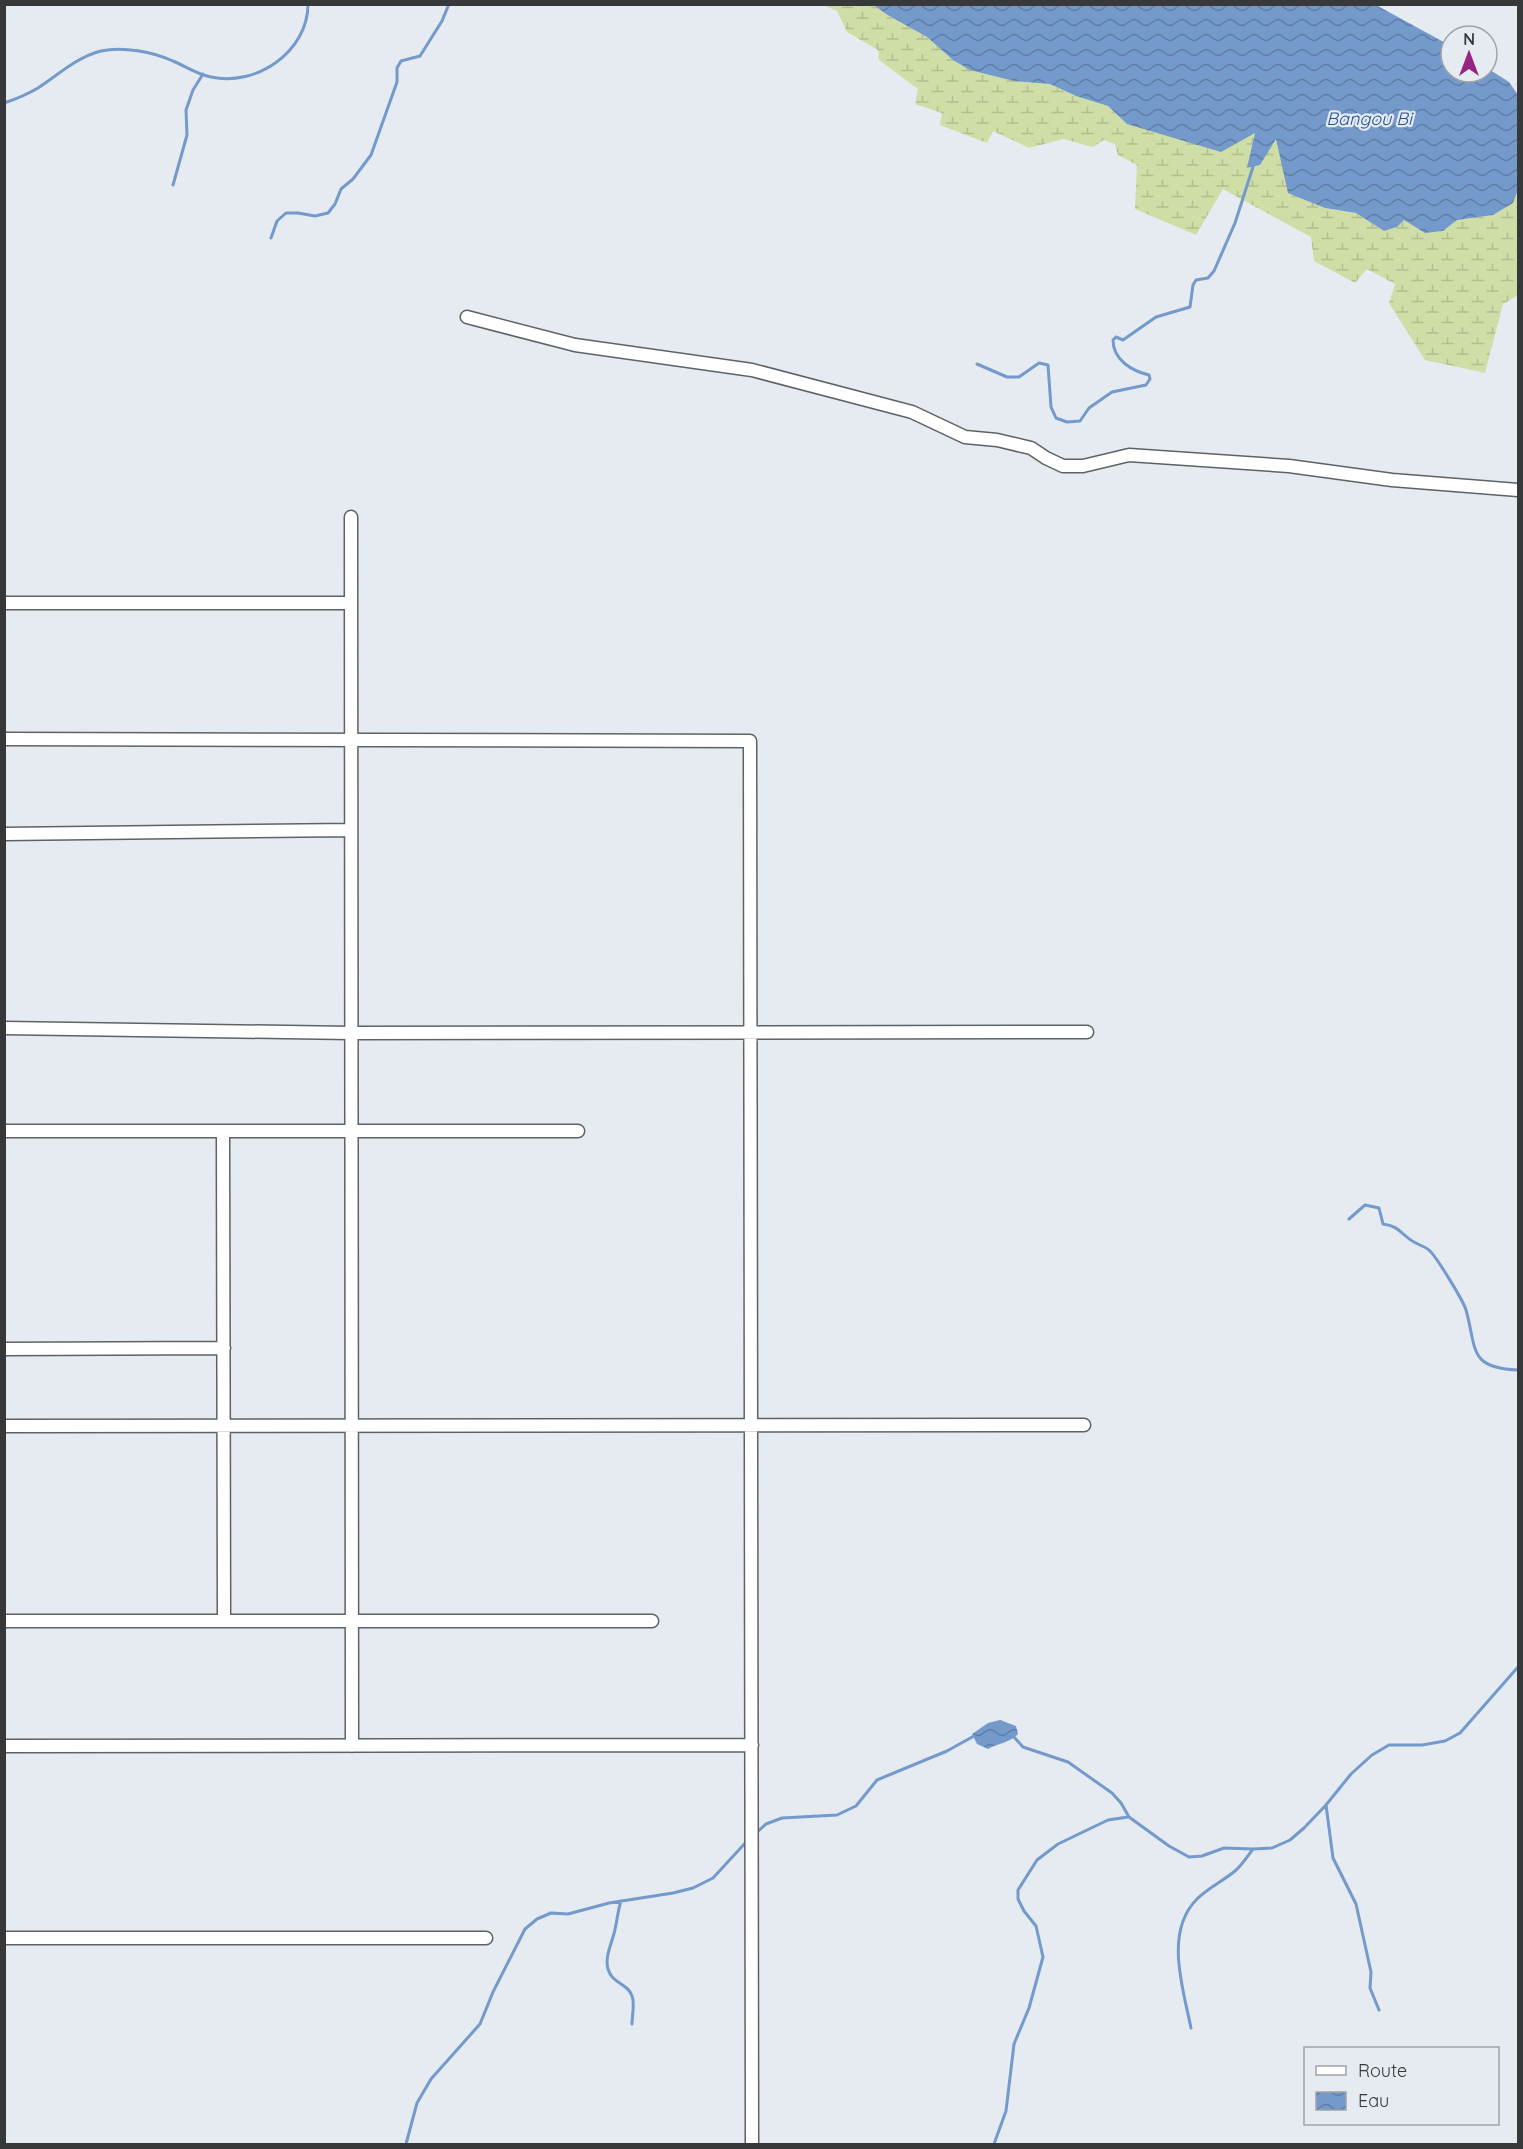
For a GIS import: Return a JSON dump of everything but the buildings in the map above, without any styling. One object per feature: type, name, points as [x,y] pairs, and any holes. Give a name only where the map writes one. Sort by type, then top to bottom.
[{"type":"street","points":[[467,317],[575,345],[752,370],[912,412],[965,437],[997,440],[1031,448],[1063,466],[1083,466],[1129,455],[1289,466],[1392,480],[1518,490]]},
{"type":"street","points":[[351,517],[352,1746]]},
{"type":"street","points":[[4,603],[351,603]]},
{"type":"street","points":[[4,739],[750,741],[752,2145]]},
{"type":"street","points":[[4,834],[351,830]]},
{"type":"street","points":[[4,1028],[351,1033],[1087,1032]]},
{"type":"street","points":[[4,1131],[578,1131]]},
{"type":"street","points":[[223,1131],[224,1621]]},
{"type":"street","points":[[4,1348],[224,1348]]},
{"type":"street","points":[[4,1426],[1084,1425]]},
{"type":"street","points":[[4,1621],[652,1621]]},
{"type":"street","points":[[4,1746],[752,1746]]},
{"type":"street","points":[[4,1938],[486,1938]]},
{"type":"green space","points":[[823,5],[874,5],[927,37],[953,60],[1014,81],[1050,84],[1076,96],[1108,106],[1127,124],[1255,132],[1248,168],[1260,165],[1276,138],[1325,208],[1356,213],[1384,231],[1397,227],[1404,220],[1425,233],[1443,231],[1457,220],[1493,215],[1513,203],[1518,190],[1518,295],[1503,304],[1485,373],[1425,360],[1389,303],[1395,284],[1367,269],[1355,283],[1314,261],[1311,237],[1223,189],[1196,235],[1135,209],[1137,165],[1118,155],[1115,144],[1104,140],[1093,147],[1063,139],[1029,148],[993,131],[987,143],[940,125],[942,113],[915,104],[918,89],[879,60],[878,50],[847,32],[837,11]]},
{"type":"water","name":"Bangou Bi","points":[[874,5],[1376,5],[1439,39],[1439,84],[1499,84],[1499,76],[1509,82],[1518,95],[1518,190],[1513,203],[1493,215],[1457,220],[1443,231],[1425,233],[1404,220],[1397,227],[1384,231],[1356,213],[1325,208],[1288,193],[1276,139],[1260,165],[1247,168],[1255,133],[1221,152],[1127,124],[1108,106],[1076,96],[1050,84],[1014,81],[970,70],[953,60],[927,37]]},
{"type":"water","points":[[1000,1720],[1016,1726],[1018,1734],[988,1749],[977,1744],[972,1734],[988,1723]]},
{"type":"waterway","points":[[4,103],[34,90],[84,57],[110,50],[138,51],[156,55],[211,77],[228,79],[245,77],[261,71],[289,51],[306,21],[308,4]]},
{"type":"waterway","points":[[271,238],[277,221],[286,213],[315,216],[328,213],[335,204],[341,189],[353,179],[371,155],[397,82],[397,68],[401,61],[420,56],[442,21],[449,4]]},
{"type":"waterway","points":[[173,185],[187,135],[186,110],[193,90],[203,74]]},
{"type":"waterway","points":[[977,364],[1007,377],[1019,377],[1039,363],[1048,365],[1051,407],[1056,418],[1067,422],[1080,421],[1089,408],[1112,392],[1146,385],[1150,379],[1149,375],[1125,364],[1116,353],[1113,340],[1116,337],[1123,340],[1156,317],[1190,307],[1193,285],[1196,280],[1208,278],[1214,271],[1235,223],[1253,167]]},
{"type":"waterway","points":[[1349,1219],[1365,1205],[1379,1208],[1383,1224],[1397,1229],[1427,1248],[1444,1270],[1464,1305],[1477,1354],[1490,1365],[1518,1370]]},
{"type":"waterway","points":[[1014,1737],[1023,1747],[1068,1762],[1112,1793],[1129,1817],[1169,1846],[1189,1857],[1202,1856],[1224,1848],[1272,1848],[1290,1840],[1304,1828],[1351,1774],[1372,1755],[1389,1745],[1422,1745],[1445,1741],[1460,1733],[1518,1667]]},
{"type":"waterway","points":[[755,1834],[766,1824],[782,1818],[837,1815],[856,1806],[877,1780],[947,1751],[974,1736]]},
{"type":"waterway","points":[[1326,1805],[1333,1858],[1356,1904],[1371,1972],[1370,1988],[1379,2010]]},
{"type":"waterway","points":[[994,2144],[1006,2111],[1014,2044],[1029,2008],[1043,1957],[1036,1926],[1024,1911],[1018,1899],[1018,1890],[1037,1860],[1058,1844],[1108,1820],[1128,1817]]},
{"type":"waterway","points":[[406,2144],[417,2103],[431,2079],[480,2024],[493,1992],[525,1929],[537,1919],[551,1913],[568,1914],[609,1903],[693,1888],[713,1878],[748,1840]]},
{"type":"waterway","points":[[1191,2028],[1179,1961],[1178,1944],[1181,1927],[1187,1912],[1197,1899],[1235,1871],[1253,1849]]},
{"type":"waterway","points":[[621,1901],[607,1965],[613,1978],[627,1988],[632,1996],[632,2024]]}]
